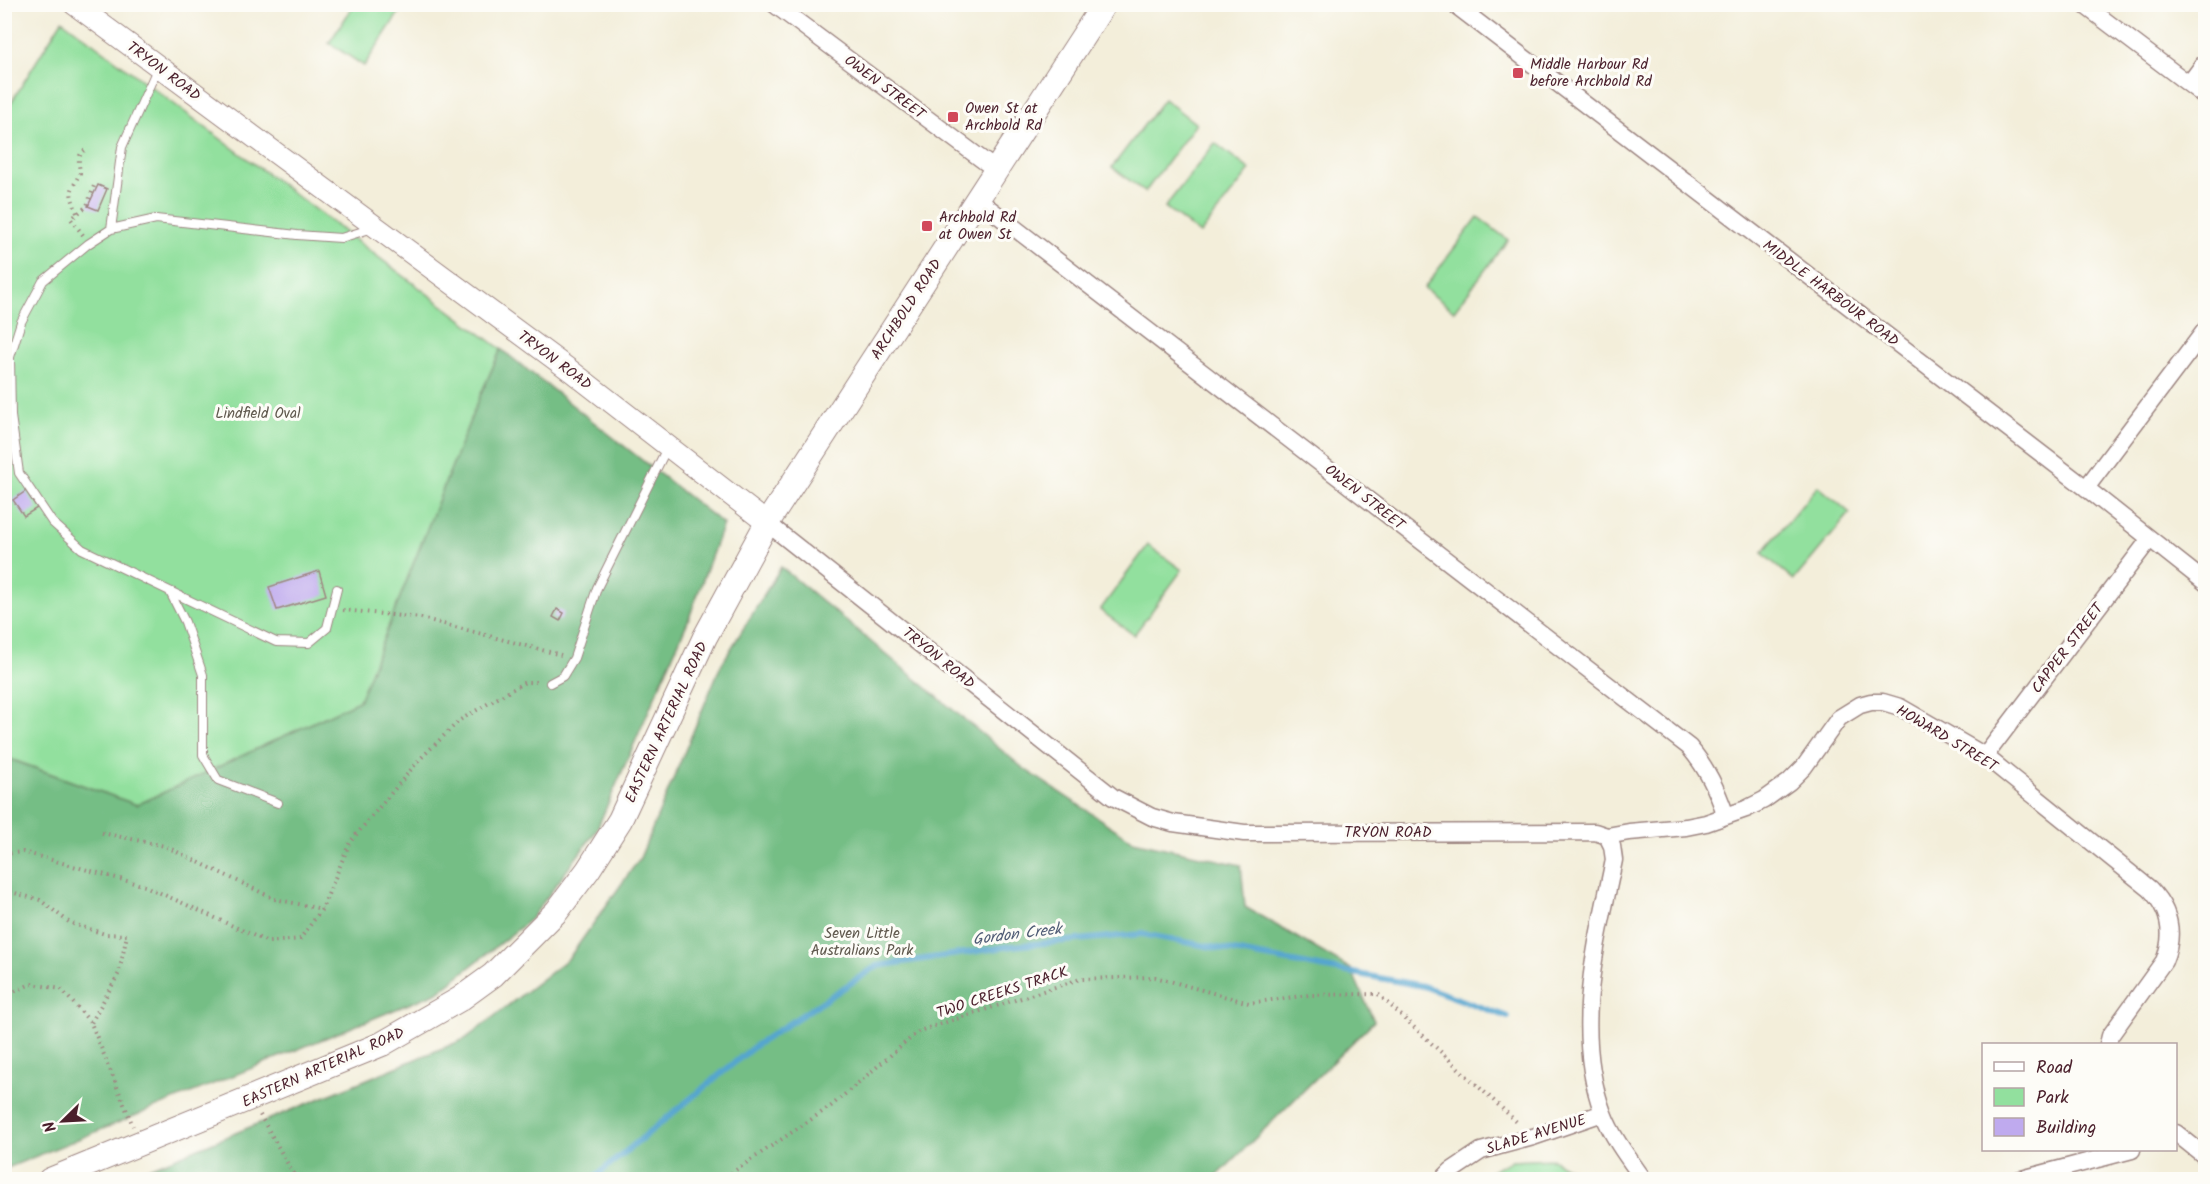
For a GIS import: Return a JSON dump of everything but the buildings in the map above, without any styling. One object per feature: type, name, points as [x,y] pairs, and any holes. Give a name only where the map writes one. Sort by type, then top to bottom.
[{"type":"main road","name":"ARCHBOLD ROAD","points":[[767,523],[1104,4]]},
{"type":"main road","name":"EASTERN ARTERIAL ROAD","points":[[50,1179],[382,1044],[460,999],[493,975],[557,911],[588,870],[620,820],[705,637],[767,523]]},
{"type":"street","name":"TRYON ROAD","points":[[74,4],[571,371],[1113,797],[1152,817],[1173,823],[1244,833],[1595,832],[1607,836]]},
{"type":"street","name":"OWEN STREET","points":[[774,4],[996,170]]},
{"type":"street","name":"MIDDLE HARBOUR ROAD","points":[[1454,4],[2086,488],[2205,583]]},
{"type":"street","points":[[2083,4],[2205,97]]},
{"type":"street","points":[[2189,84],[2205,61]]},
{"type":"street","name":"OWEN STREET","points":[[977,199],[1689,747],[1709,773],[1726,816]]},
{"type":"street","points":[[2086,488],[2205,329]]},
{"type":"street","name":"CAPPER STREET","points":[[1984,756],[2149,540]]},
{"type":"street","name":"HOWARD STREET","points":[[1607,836],[1686,827],[1746,809],[1779,791],[1804,767],[1839,718],[1849,710],[1871,702],[1883,702],[1900,707],[1984,756],[2150,889],[2164,906],[2170,936],[2170,944],[2164,961],[2128,1009],[2110,1036],[2108,1043]]},
{"type":"street","points":[[1607,836],[1612,846],[1614,860],[1592,966],[1587,1005],[1589,1041],[1594,1078],[1603,1113],[1623,1151],[1644,1179]]},
{"type":"street","name":"SLADE AVENUE","points":[[1442,1179],[1480,1151],[1533,1137],[1603,1113]]},
{"type":"street","points":[[2177,1136],[2205,1157]]},
{"type":"street","points":[[2018,1179],[2124,1151]]},
{"type":"lane","points":[[111,230],[122,147],[158,66]]},
{"type":"lane","points":[[337,589],[327,628],[309,643],[276,642],[82,549],[52,522],[19,473],[11,416],[10,357],[21,322],[43,281],[88,244],[111,230],[156,219],[341,238],[375,228]]},
{"type":"lane","points":[[550,683],[563,676],[573,658],[597,588],[668,446]]},
{"type":"lane","points":[[170,591],[185,622],[202,675],[203,755],[218,780],[278,803]]},
{"type":"path","points":[[77,213],[70,193],[80,173],[78,159],[81,152],[87,149]]},
{"type":"path","points":[[88,244],[70,219],[87,206],[95,183]]},
{"type":"path","points":[[332,608],[421,618],[573,658]]},
{"type":"path","points":[[4,854],[23,852],[145,886],[268,942],[300,939],[322,909],[350,842],[420,759],[460,720],[525,682],[550,683]]},
{"type":"path","points":[[102,833],[165,846],[275,899],[322,909]]},
{"type":"path","points":[[4,890],[40,900],[70,923],[105,934],[127,935],[119,973],[91,1023]]},
{"type":"path","name":"TWO CREEKS TRACK","points":[[721,1179],[831,1106],[919,1031],[1080,979],[1155,977],[1249,1004],[1309,995],[1378,994],[1533,1137]]},
{"type":"path","points":[[4,996],[31,984],[61,989],[91,1023],[141,1143]]},
{"type":"path","points":[[250,1099],[297,1179]]},
{"type":"green space","points":[[354,5],[404,5],[364,66],[329,43]]},
{"type":"green space","name":"Lindfield Oval","points":[[62,20],[501,349],[477,403],[359,701],[137,805],[5,757],[4,114]]},
{"type":"green space","points":[[1164,99],[1196,124],[1145,192],[1112,167]]},
{"type":"green space","points":[[1215,143],[1250,170],[1200,234],[1165,207]]},
{"type":"green space","points":[[1478,217],[1508,240],[1454,311],[1424,288]]},
{"type":"green space","points":[[501,349],[723,524],[688,621],[596,831],[531,919],[438,992],[5,1169],[4,757],[137,805],[359,701],[477,403]]},
{"type":"green space","points":[[1818,486],[1850,513],[1794,580],[1762,553]]},
{"type":"green space","points":[[1148,545],[1182,570],[1134,635],[1100,610]]},
{"type":"green space","name":"Seven Little Australians Park","points":[[781,567],[1023,768],[1133,841],[1241,865],[1245,907],[1351,969],[1374,1021],[1214,1179],[123,1179],[465,1039],[569,958],[640,858],[721,665]]},
{"type":"green space","points":[[1552,1159],[1586,1179],[1480,1180],[1478,1178],[1511,1161]]},
{"type":"waterway","name":"Gordon Creek","points":[[591,1180],[756,1045],[877,966],[1012,946],[1142,934],[1423,986],[1508,1017]]},
{"type":"place","name":"Middle Harbour Rd before Archbold Rd","points":[[1518,73]]},
{"type":"place","name":"Owen St at Archbold Rd","points":[[953,117]]},
{"type":"place","name":"Archbold Rd at Owen St","points":[[927,226]]}]
